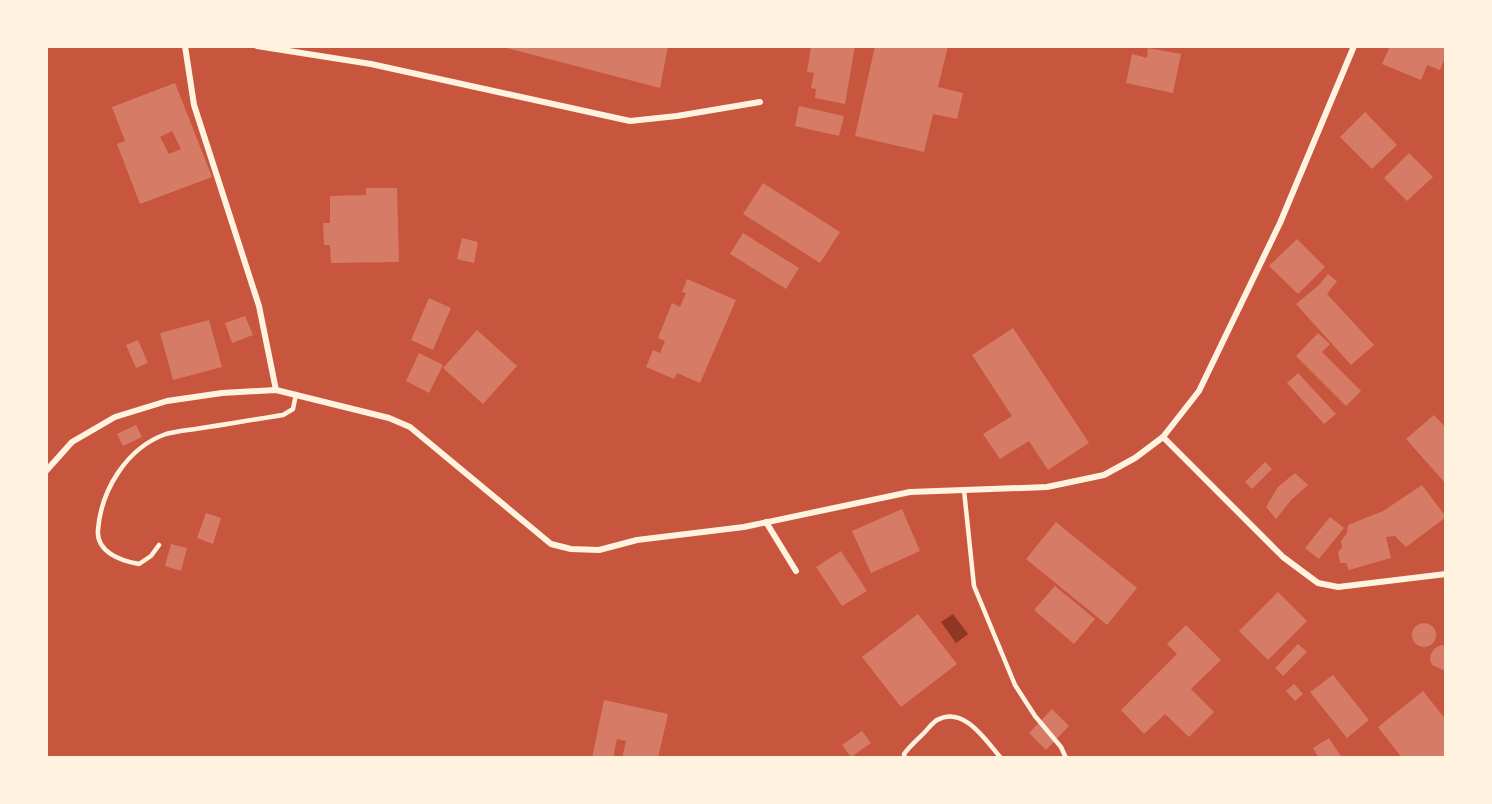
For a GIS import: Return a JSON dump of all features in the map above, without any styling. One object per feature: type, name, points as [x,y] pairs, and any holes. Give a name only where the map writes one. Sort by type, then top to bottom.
[{"type":"street","points":[[185,46],[195,105],[259,306],[276,390]]},
{"type":"street","points":[[257,46],[371,64],[630,121],[677,116],[760,102]]},
{"type":"street","points":[[46,471],[72,442],[115,417],[167,401],[222,393],[276,390],[389,418],[410,427],[551,544],[571,549],[599,550],[637,540],[766,522],[910,492],[1047,487],[1104,475],[1135,458],[1163,437],[1199,391],[1280,224],[1354,46]]},
{"type":"street","points":[[1163,437],[1283,557],[1318,583],[1338,587],[1446,574]]},
{"type":"street","points":[[766,522],[796,571]]},
{"type":"lane","points":[[159,545],[151,556],[139,564],[125,562],[105,551],[97,536],[99,515],[107,489],[120,470],[141,447],[166,434],[283,415],[293,409],[296,394]]},
{"type":"lane","points":[[964,490],[974,586],[1015,685],[1035,716],[1061,747],[1066,758]]},
{"type":"lane","points":[[905,758],[904,754],[908,749],[936,720],[948,716],[959,717],[970,723],[1001,758]]},
{"type":"shaded area","points":[[953,614],[968,634],[956,643],[941,622]]},
{"type":"building","points":[[499,46],[668,46],[660,88]]},
{"type":"building","points":[[823,46],[855,46],[845,104],[815,98],[816,89],[811,88],[814,73],[807,72],[811,47],[823,48]]},
{"type":"building","points":[[875,46],[948,46],[938,87],[963,93],[957,119],[933,114],[924,152],[855,136]]},
{"type":"building","points":[[1390,46],[1446,46],[1446,55],[1440,70],[1427,65],[1421,80],[1382,64]]},
{"type":"building","points":[[1148,48],[1181,54],[1173,93],[1126,83],[1132,54],[1147,58]]},
{"type":"building","points":[[175,83],[212,177],[140,204],[117,144],[125,141],[112,107]],"holes":[[[172,131],[181,149],[169,154],[160,137]]]},
{"type":"building","points":[[799,106],[844,116],[839,136],[795,126]]},
{"type":"building","points":[[1365,112],[1397,145],[1372,169],[1340,137]]},
{"type":"building","points":[[1409,153],[1433,177],[1407,201],[1384,178]]},
{"type":"building","points":[[763,183],[840,232],[820,263],[743,214]]},
{"type":"building","points":[[366,188],[397,188],[399,262],[331,263],[330,245],[324,245],[323,223],[330,223],[330,196],[366,195]]},
{"type":"building","points":[[743,233],[799,268],[786,289],[730,254]]},
{"type":"building","points":[[462,238],[478,242],[474,263],[457,259]]},
{"type":"building","points":[[1297,239],[1325,267],[1298,294],[1269,266]]},
{"type":"building","points":[[1328,274],[1337,281],[1327,294],[1374,345],[1351,365],[1296,304],[1319,285]]},
{"type":"building","points":[[687,279],[736,300],[700,383],[677,373],[674,379],[646,367],[653,350],[660,353],[665,341],[658,338],[672,303],[680,307],[686,293],[682,292]]},
{"type":"building","points":[[429,298],[451,308],[433,350],[411,340]]},
{"type":"building","points":[[245,316],[253,335],[232,343],[225,323]]},
{"type":"building","points":[[209,320],[222,367],[173,380],[160,333]]},
{"type":"building","points":[[1013,328],[1089,443],[1048,470],[1029,441],[1000,459],[983,434],[1012,416],[972,355]]},
{"type":"building","points":[[477,330],[517,366],[483,404],[443,368]]},
{"type":"building","points":[[1318,333],[1330,344],[1322,352],[1361,391],[1346,406],[1296,356]]},
{"type":"building","points":[[138,340],[148,363],[136,368],[126,345]]},
{"type":"building","points":[[419,353],[443,365],[429,393],[406,381]]},
{"type":"building","points":[[1298,373],[1336,414],[1324,424],[1287,383]]},
{"type":"building","points":[[1434,415],[1446,428],[1446,484],[1406,439]]},
{"type":"building","points":[[136,425],[142,437],[123,446],[117,434]]},
{"type":"building","points":[[1265,462],[1272,469],[1252,489],[1245,482]]},
{"type":"building","points":[[1295,473],[1308,485],[1291,500],[1276,519],[1266,507],[1278,487]]},
{"type":"building","points":[[1422,485],[1446,517],[1406,547],[1395,536],[1386,537],[1391,558],[1349,570],[1346,563],[1340,563],[1338,552],[1342,548],[1341,541],[1347,533],[1348,525],[1383,511]]},
{"type":"building","points":[[902,509],[920,551],[871,573],[852,531]]},
{"type":"building","points":[[206,513],[221,518],[213,544],[197,538]]},
{"type":"building","points":[[1330,517],[1344,528],[1319,559],[1305,548]]},
{"type":"building","points":[[1056,522],[1137,588],[1107,625],[1026,559]]},
{"type":"building","points":[[171,544],[187,548],[181,571],[165,566]]},
{"type":"building","points":[[841,551],[867,591],[842,606],[816,567]]},
{"type":"building","points":[[1055,586],[1095,619],[1074,644],[1034,610]]},
{"type":"building","points":[[1278,592],[1307,621],[1268,660],[1239,631]]},
{"type":"building","points":[[918,614],[957,664],[901,707],[862,657]]},
{"type":"building","points":[[1424,623],[1432,627],[1436,635],[1432,643],[1424,647],[1416,643],[1412,635],[1416,627]]},
{"type":"building","points":[[1186,625],[1221,660],[1191,689],[1214,712],[1189,737],[1165,714],[1144,734],[1121,710],[1177,654],[1167,644]]},
{"type":"building","points":[[1298,644],[1307,652],[1283,676],[1275,668]]},
{"type":"building","points":[[1441,645],[1446,646],[1446,669],[1443,670],[1432,665],[1430,660],[1435,648]]},
{"type":"building","points":[[1333,675],[1369,720],[1347,738],[1310,692]]},
{"type":"building","points":[[1294,684],[1303,694],[1295,701],[1286,691]]},
{"type":"building","points":[[1423,691],[1446,720],[1446,758],[1402,758],[1378,727]]},
{"type":"building","points":[[604,700],[668,714],[658,758],[622,758],[626,741],[617,739],[613,758],[592,758]]},
{"type":"building","points":[[1052,709],[1069,726],[1046,750],[1029,733]]},
{"type":"building","points":[[862,731],[871,743],[851,757],[842,745]]},
{"type":"building","points":[[1329,738],[1342,758],[1319,758],[1313,748]]}]
